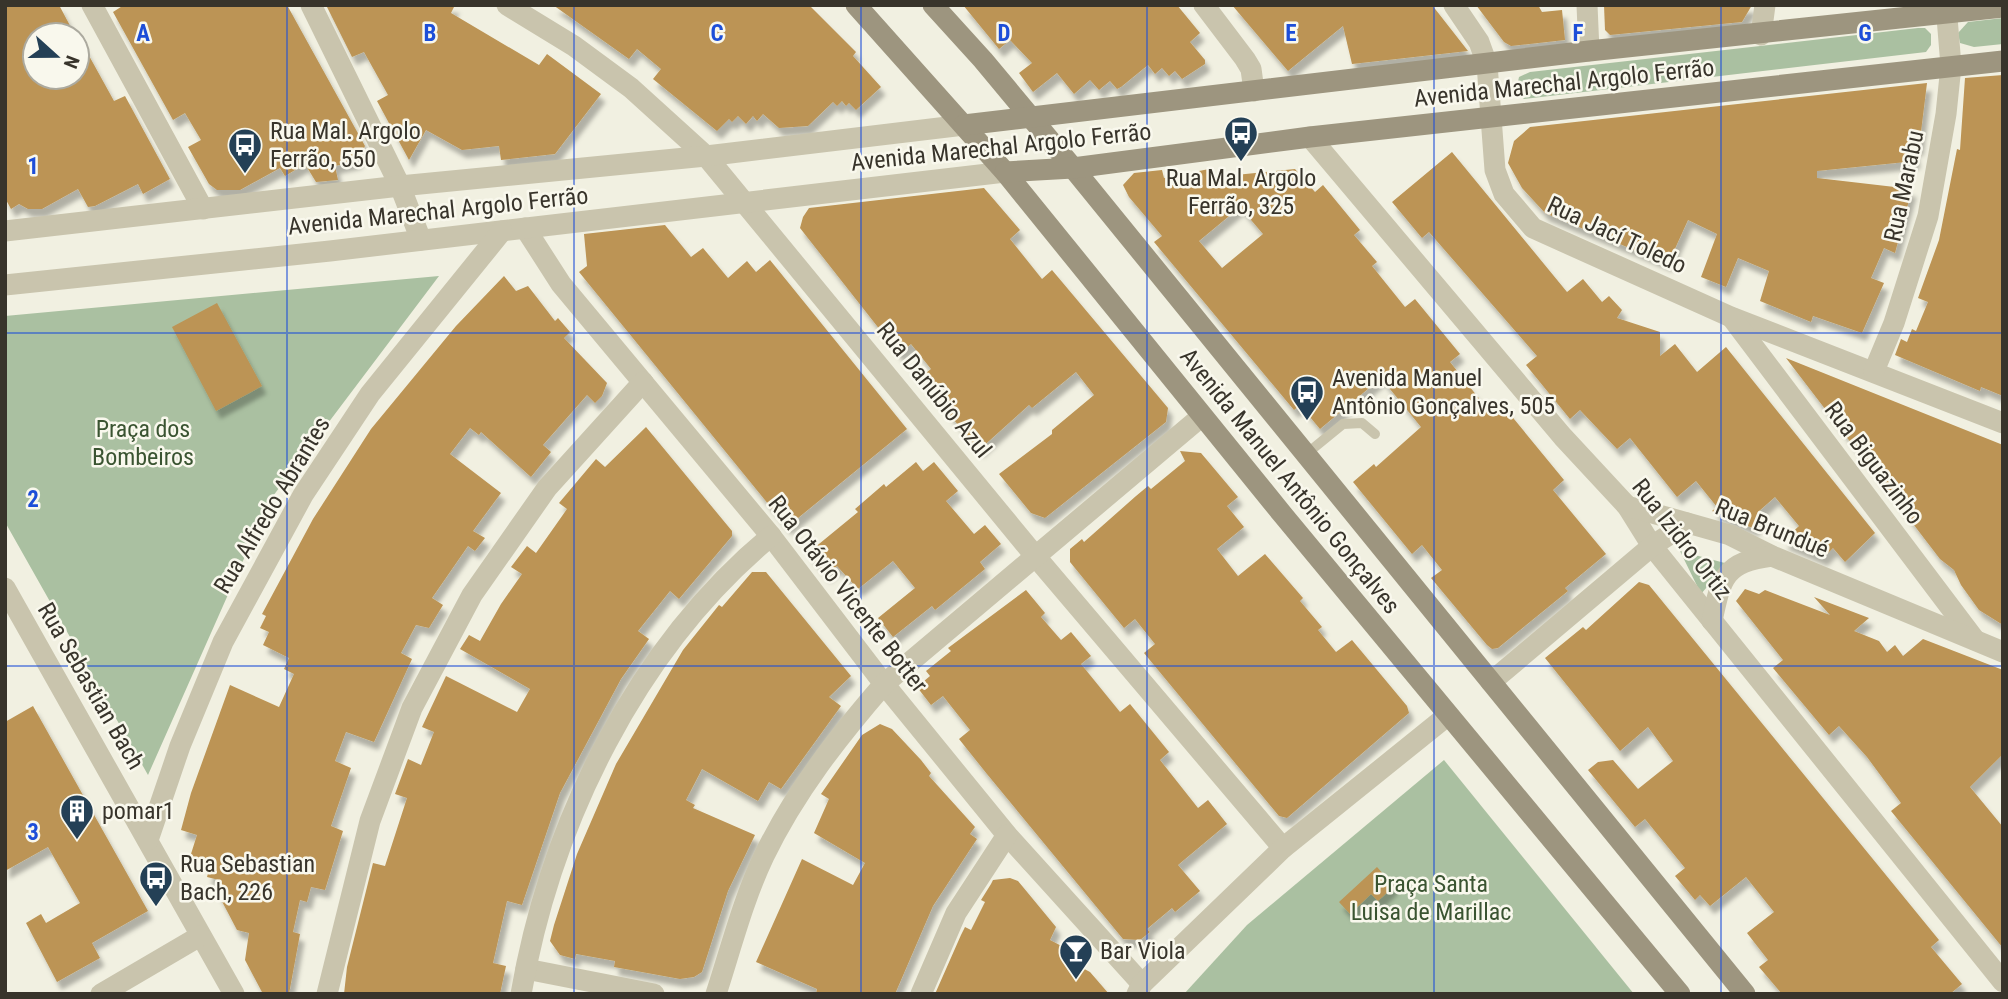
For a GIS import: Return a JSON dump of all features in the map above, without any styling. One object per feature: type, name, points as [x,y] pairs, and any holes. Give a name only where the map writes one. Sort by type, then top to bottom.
[{"type":"main road","name":"Avenida Manuel Antônio Gonçalves","points":[[856,5],[1004,172],[1447,716],[1679,994]]},
{"type":"main road","name":"Avenida Manuel Antônio Gonçalves","points":[[933,5],[1073,168],[1745,994]]},
{"type":"main road","name":"Avenida Marechal Argolo Ferrão","points":[[964,125],[1589,51],[1762,35],[1946,10],[2003,7]]},
{"type":"main road","name":"Avenida Marechal Argolo Ferrão","points":[[1004,172],[1073,168],[1310,137],[2003,61]]},
{"type":"street","points":[[92,5],[203,208]]},
{"type":"street","points":[[311,5],[400,186],[421,240]]},
{"type":"street","name":"Rua Danúbio Azul","points":[[507,5],[574,46],[631,88],[706,156],[747,202],[1036,556],[1283,848]]},
{"type":"street","points":[[1204,5],[1251,69],[1254,91]]},
{"type":"street","points":[[1454,5],[1479,42],[1487,64]]},
{"type":"street","points":[[1587,5],[1589,51]]},
{"type":"street","points":[[1762,35],[1765,5]]},
{"type":"street","name":"Rua Marabu","points":[[1874,371],[1894,323],[1928,216],[1946,114],[1951,66],[1946,10]]},
{"type":"street","name":"Rua Jací Toledo","points":[[1487,64],[1495,170],[1504,194],[1533,228],[1731,317],[2003,423]]},
{"type":"street","name":"Avenida Marechal Argolo Ferrão","points":[[8,227],[706,156],[964,125]]},
{"type":"street","name":"Rua Izidro Ortiz","points":[[1310,137],[1563,437],[1627,506],[1652,546],[2003,982]]},
{"type":"street","name":"Avenida Marechal Argolo Ferrão","points":[[5,285],[502,231],[1004,172]]},
{"type":"street","name":"Rua Otávio Vicente Botter","points":[[526,228],[561,284],[771,536],[884,684],[1007,835],[1140,989]]},
{"type":"street","name":"Rua Alfredo Abrantes","points":[[148,840],[180,746],[223,642],[303,495],[370,394],[502,231]]},
{"type":"street","name":"Rua Biguazinho","points":[[1731,317],[1975,640]]},
{"type":"street","points":[[1777,377],[1786,353],[1801,344]]},
{"type":"street","points":[[327,994],[370,821],[412,709],[472,595],[547,488],[643,382]]},
{"type":"street","points":[[716,994],[744,906],[764,857],[800,791],[852,721],[884,684],[1202,416]]},
{"type":"street","name":"Rua Brundué","points":[[1627,506],[1730,535],[1772,556],[2003,652]]},
{"type":"street","points":[[1491,682],[1652,546],[1688,523]]},
{"type":"street","points":[[522,994],[526,969],[560,850],[621,714],[669,641],[733,567],[771,536]]},
{"type":"street","points":[[1712,621],[1718,593],[1733,568],[1744,559],[1772,556]]},
{"type":"street","points":[[1894,608],[1916,605],[1922,597],[1927,577]]},
{"type":"street","name":"Rua Sebastian Bach","points":[[5,587],[234,994]]},
{"type":"street","points":[[1140,989],[1283,848],[1447,716]]},
{"type":"street","points":[[921,994],[956,913],[1007,835]]},
{"type":"street","points":[[101,994],[200,936]]},
{"type":"street","points":[[526,969],[654,994]]},
{"type":"lane","points":[[1306,454],[1343,424],[1362,423],[1375,433]]},
{"type":"green space","points":[[2003,18],[2003,44],[1974,47],[1960,43],[1958,33],[1968,22]]},
{"type":"green space","points":[[1925,28],[1931,34],[1931,45],[1926,52],[1524,99],[1516,91],[1519,77],[1530,72]]},
{"type":"green space","name":"Praça dos Bombeiros","points":[[439,276],[270,500],[148,775],[5,522],[5,316]]},
{"type":"green space","points":[[1680,551],[1736,566],[1718,574],[1701,594]]},
{"type":"green space","name":"Praça Santa Luisa de Marillac","points":[[1444,760],[1634,994],[1184,994],[1247,925]]},
{"type":"building","points":[[5,5],[59,5],[68,21],[21,21],[21,91],[91,91],[91,59],[114,101],[125,96],[170,179],[143,194],[138,184],[88,207],[78,189],[42,209],[28,209],[19,204],[11,209],[5,198]]},
{"type":"building","points":[[124,5],[287,5],[365,146],[357,161],[335,166],[338,180],[316,182],[305,164],[285,176],[280,168],[240,190],[217,190],[209,184],[188,147],[201,140],[185,113],[173,120],[113,12]]},
{"type":"building","points":[[326,5],[455,5],[451,13],[539,65],[547,54],[601,94],[555,154],[501,160],[499,146],[462,150],[426,130],[409,160],[377,101],[388,95],[364,52],[352,57]]},
{"type":"building","points":[[553,5],[809,5],[856,52],[853,56],[881,87],[856,110],[849,103],[846,106],[842,101],[837,106],[833,102],[808,126],[779,128],[763,114],[757,121],[753,116],[746,124],[738,116],[732,122],[729,119],[717,131],[653,79],[661,69],[637,49],[629,59]]},
{"type":"building","points":[[963,5],[1177,5],[1200,33],[1190,42],[1205,60],[1205,64],[1182,79],[1175,71],[1169,76],[1162,68],[1155,74],[1148,65],[1117,89],[1110,81],[1099,90],[1090,80],[1074,94],[1057,73],[1033,92],[1019,73],[1032,63],[1010,40],[999,49]]},
{"type":"building","points":[[1232,5],[1432,5],[1468,51],[1352,64],[1343,26],[1288,71]]},
{"type":"building","points":[[1476,5],[1538,5],[1542,12],[1562,10],[1565,40],[1511,46],[1504,42]]},
{"type":"building","points":[[1604,5],[1752,5],[1742,22],[1610,35],[1605,30]]},
{"type":"building","points":[[2003,75],[2003,396],[1981,387],[1980,391],[1895,355],[1901,339],[1907,342],[1912,329],[1916,331],[1928,302],[1918,298],[1939,240],[1957,149],[1960,150],[1965,78]]},
{"type":"building","points":[[1927,83],[1919,148],[1914,148],[1916,161],[1817,171],[1817,178],[1912,189],[1895,253],[1884,248],[1871,278],[1884,283],[1862,333],[1813,316],[1811,322],[1760,301],[1769,271],[1738,258],[1726,287],[1701,277],[1717,234],[1688,220],[1668,264],[1545,213],[1522,188],[1508,163],[1514,141],[1530,127]]},
{"type":"building","points":[[1452,152],[1567,292],[1583,279],[1602,302],[1609,296],[1622,310],[1617,318],[1660,332],[1660,356],[1675,344],[1697,372],[1726,347],[1875,533],[1845,562],[1833,548],[1823,558],[1783,541],[1799,526],[1775,497],[1758,512],[1755,529],[1712,511],[1717,507],[1696,481],[1677,497],[1630,438],[1617,449],[1580,410],[1570,419],[1526,365],[1537,356],[1429,232],[1422,238],[1392,202]]},
{"type":"building","points":[[1209,169],[1216,177],[1295,169],[1315,192],[1323,185],[1360,230],[1354,235],[1377,262],[1372,266],[1405,307],[1415,299],[1460,354],[1450,362],[1489,411],[1500,402],[1564,480],[1553,490],[1606,554],[1565,588],[1568,591],[1498,648],[1492,649],[1487,645],[1431,578],[1442,570],[1422,545],[1412,554],[1353,482],[1374,464],[1376,467],[1421,427],[1381,378],[1320,429],[1300,405],[1294,410],[1154,242],[1162,236],[1129,197],[1123,185],[1134,173],[1162,170],[1164,178]],"holes":[[[1240,207],[1263,234],[1222,268],[1199,241]]]},
{"type":"building","points":[[984,188],[1020,230],[1010,239],[1042,279],[1052,270],[1168,408],[1166,422],[1045,518],[1031,513],[999,474],[1052,434],[1052,430],[1094,395],[1076,372],[1032,408],[1029,405],[979,450],[919,378],[931,369],[911,344],[899,354],[800,228],[809,208]]},
{"type":"building","points":[[665,225],[691,257],[703,248],[728,278],[747,261],[756,272],[770,260],[907,429],[787,527],[579,272],[587,266],[584,234]]},
{"type":"building","points":[[504,276],[516,291],[528,286],[555,321],[558,318],[570,332],[564,338],[607,383],[602,396],[595,403],[587,395],[543,445],[551,452],[531,477],[481,432],[479,435],[470,428],[450,454],[501,493],[473,531],[485,538],[475,551],[468,546],[432,598],[443,605],[429,628],[416,625],[401,653],[412,659],[374,742],[346,732],[335,761],[351,768],[331,826],[343,831],[325,890],[311,887],[307,902],[300,900],[293,932],[300,934],[289,994],[263,994],[245,960],[249,933],[237,930],[216,890],[219,880],[207,877],[211,862],[190,857],[197,835],[181,830],[191,793],[230,685],[279,707],[294,674],[284,669],[289,658],[263,645],[269,632],[260,628],[266,616],[262,614],[313,519],[371,429],[456,326]]},
{"type":"building","points":[[217,303],[262,386],[216,411],[172,327]]},
{"type":"building","points":[[1786,358],[2003,445],[2003,625],[1979,610],[1954,570],[1940,559]]},
{"type":"building","points":[[646,427],[732,531],[732,536],[679,599],[670,591],[638,631],[649,639],[621,679],[560,793],[522,905],[507,901],[493,963],[506,966],[500,994],[344,994],[347,967],[373,863],[385,866],[407,798],[395,794],[408,759],[421,765],[434,732],[422,727],[446,676],[517,712],[530,689],[460,649],[469,635],[480,641],[522,574],[511,567],[527,546],[536,553],[567,509],[559,503],[596,459],[605,467]]},
{"type":"building","points":[[1180,451],[1201,453],[1238,497],[1227,506],[1244,527],[1217,549],[1238,576],[1265,554],[1303,598],[1300,601],[1322,627],[1318,630],[1336,652],[1352,640],[1407,706],[1409,713],[1287,818],[1279,816],[1144,653],[1155,644],[1135,619],[1124,628],[1070,562],[1070,549],[1082,539],[1084,542],[1148,486],[1151,489],[1185,461]]},
{"type":"building","points":[[916,462],[923,471],[934,462],[958,491],[946,501],[974,534],[985,525],[1001,544],[980,562],[985,569],[935,610],[932,606],[893,637],[878,618],[915,588],[893,561],[858,589],[837,566],[826,575],[808,553],[858,512],[855,509],[884,484],[886,487]]},
{"type":"building","points":[[752,572],[766,572],[851,676],[829,697],[841,706],[781,789],[769,782],[758,801],[702,769],[686,800],[695,805],[693,808],[755,835],[728,891],[702,972],[694,977],[680,979],[614,967],[615,961],[576,954],[575,959],[560,955],[550,941],[554,925],[577,854],[616,764],[683,650],[719,605],[722,607]]},
{"type":"building","points":[[1639,582],[1649,585],[1939,940],[1931,947],[1962,984],[1950,994],[1782,994],[1759,967],[1768,960],[1747,933],[1774,912],[1746,877],[1710,906],[1700,895],[1695,900],[1675,876],[1685,868],[1645,819],[1635,827],[1588,770],[1598,762],[1613,760],[1638,789],[1673,761],[1648,727],[1620,751],[1545,658],[1583,627],[1586,630]]},
{"type":"building","points":[[1745,589],[1759,594],[1765,590],[1830,615],[1814,597],[1869,618],[1854,631],[1879,641],[1887,652],[1895,645],[1903,656],[1923,639],[2003,670],[2003,754],[1970,787],[2003,827],[2003,948],[1891,811],[1901,803],[1867,757],[1839,726],[1829,735],[1773,668],[1783,660],[1736,601]]},
{"type":"building","points":[[1026,590],[1045,613],[1041,617],[1061,640],[1071,632],[1091,656],[1081,664],[1120,712],[1130,704],[1169,752],[1160,760],[1198,808],[1208,800],[1227,824],[1178,865],[1200,891],[1175,912],[1172,908],[1147,929],[1150,932],[1140,940],[1123,939],[987,774],[959,739],[970,730],[943,696],[931,705],[917,687],[930,676],[926,671],[951,651],[948,648]]},
{"type":"building","name":"pomar1","points":[[33,706],[148,911],[92,943],[100,958],[57,982],[26,923],[41,914],[46,923],[80,903],[48,847],[5,871],[5,722]]},
{"type":"building","points":[[880,724],[892,729],[921,760],[931,773],[929,776],[975,827],[970,834],[977,839],[933,906],[895,994],[816,994],[817,989],[756,962],[802,859],[853,885],[865,863],[814,833],[829,799],[821,794],[862,735]]},
{"type":"building","points":[[1377,867],[1394,886],[1378,901],[1371,894],[1350,914],[1339,902]]},
{"type":"building","points":[[1010,878],[1018,881],[1056,927],[1050,940],[1075,953],[1073,963],[1090,972],[1109,994],[935,994],[965,927],[971,930],[985,902],[981,900],[993,880]]},
{"type":"place","name":"Rua Mal. Argolo Ferrão, 325","points":[[1241,163]]},
{"type":"place","name":"Rua Mal. Argolo Ferrão, 550","points":[[245,175]]},
{"type":"place","name":"Avenida Manuel Antônio Gonçalves, 505","points":[[1307,422]]},
{"type":"place","name":"pomar1","points":[[77,841]]},
{"type":"place","name":"Rua Sebastian Bach, 226","points":[[156,908]]},
{"type":"place","name":"Bar Viola","points":[[1076,981]]}]
